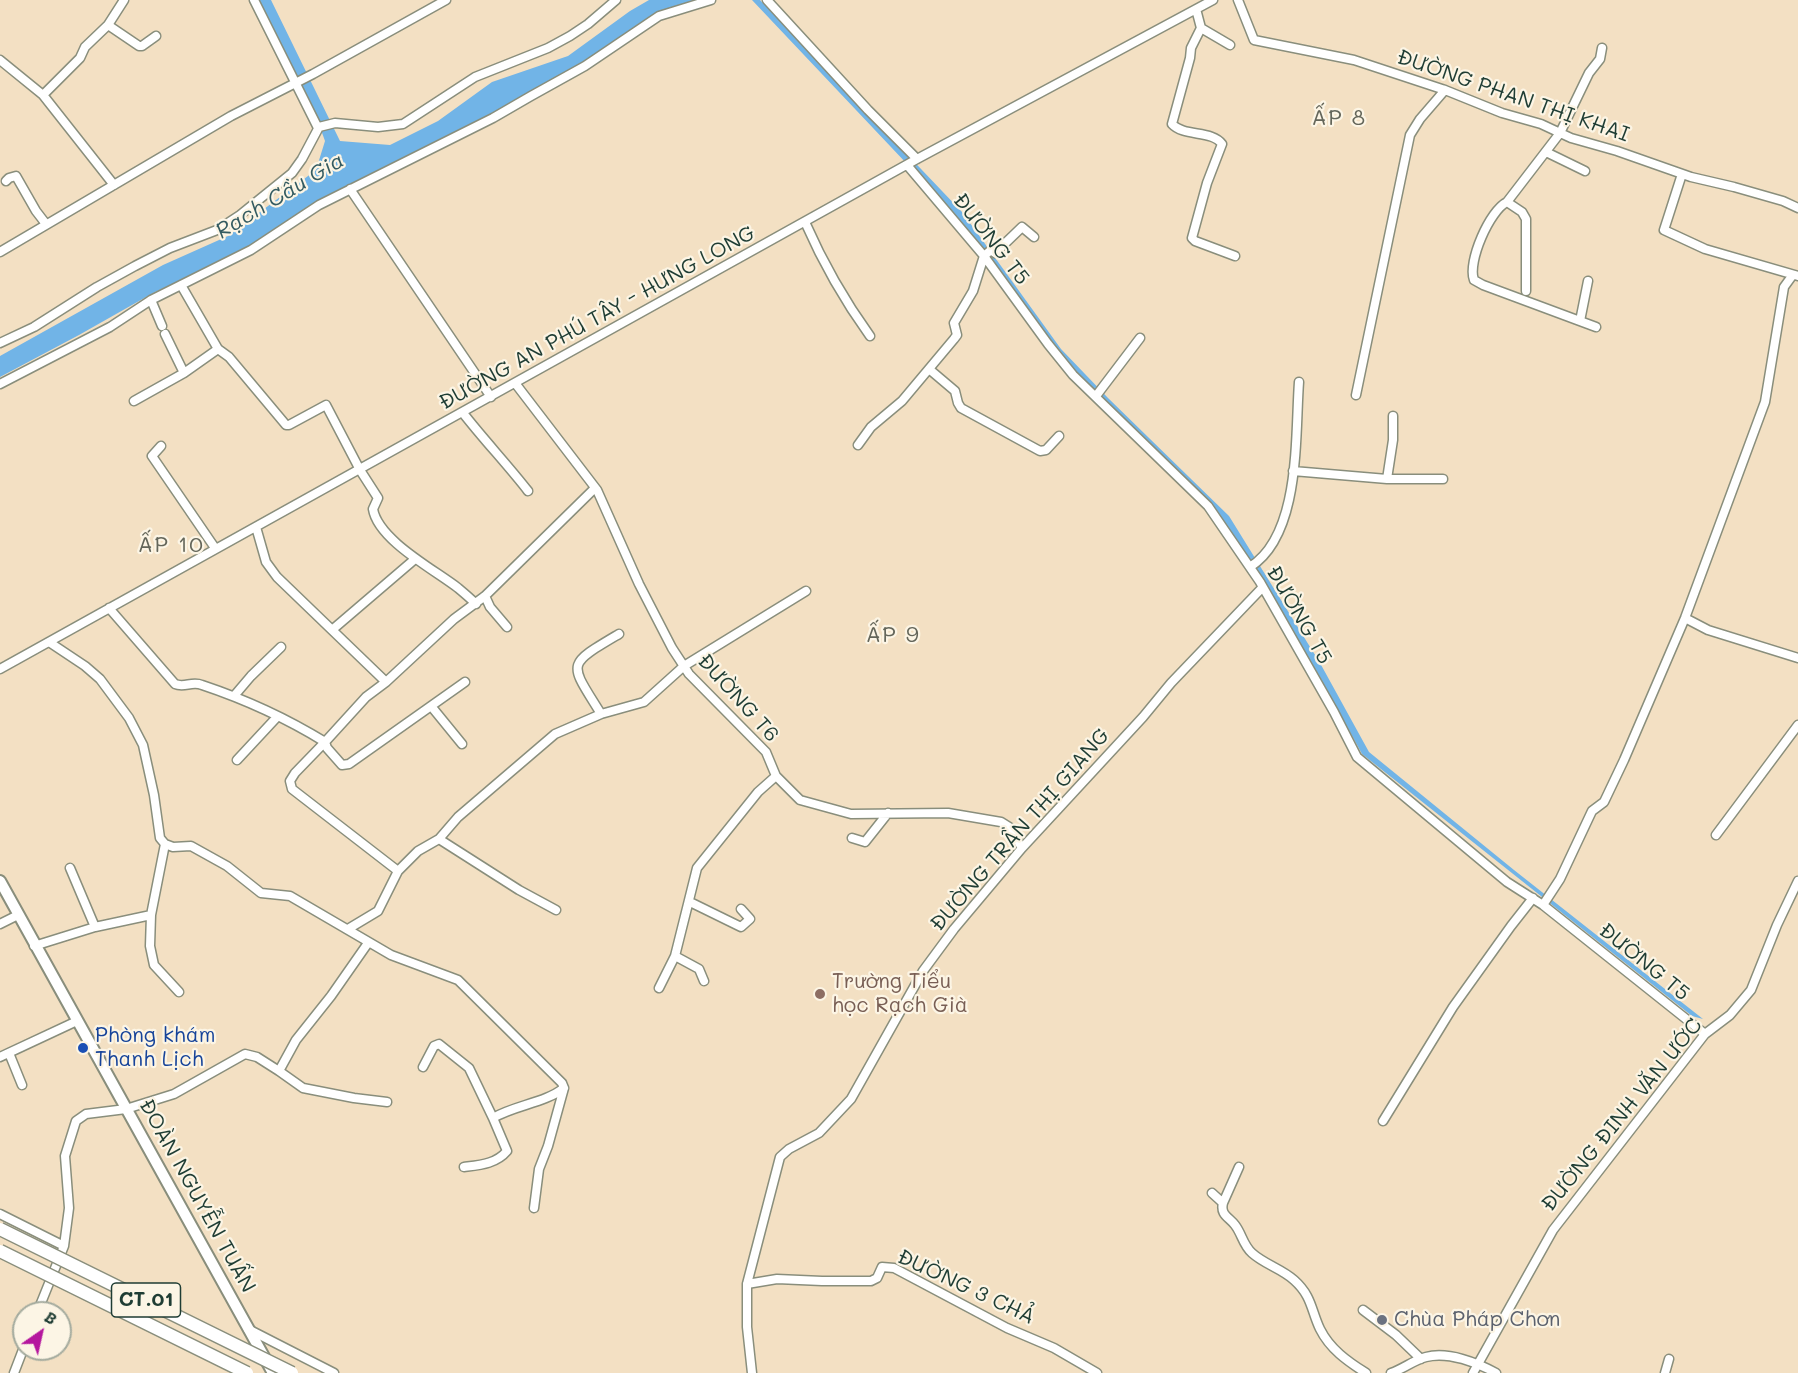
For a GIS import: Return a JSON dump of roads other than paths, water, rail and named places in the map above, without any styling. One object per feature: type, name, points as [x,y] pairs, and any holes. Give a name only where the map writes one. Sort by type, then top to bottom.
[{"type":"highway","name":"CT.01","points":[[0,1228],[292,1373]]},
{"type":"highway","name":"CT.01","points":[[0,1251],[248,1373]]},
{"type":"main road","name":"ĐOÀN NGUYỄN TUẤN","points":[[0,882],[273,1373]]},
{"type":"street","points":[[43,95],[80,58],[85,47],[108,25],[124,0]]},
{"type":"street","points":[[254,0],[318,128]]},
{"type":"street","points":[[0,252],[231,116],[313,74],[446,0]]},
{"type":"street","points":[[0,343],[34,327],[135,266],[170,248],[217,230],[240,215],[292,173],[318,128],[335,123],[389,127],[403,124],[475,77],[548,48],[570,36],[616,0]]},
{"type":"street","points":[[0,384],[110,327],[151,300],[251,250],[319,205],[493,118],[585,66],[659,16],[711,0]]},
{"type":"street","name":"ĐƯỜNG T5","points":[[767,0],[868,110],[988,253],[1048,344],[1074,375],[1208,506],[1254,565],[1262,588],[1334,712],[1357,757],[1507,882],[1544,903],[1705,1034]]},
{"type":"street","points":[[1189,0],[1195,9],[1201,28],[1230,45]]},
{"type":"street","name":"ĐƯỜNG AN PHÚ TÂY - HƯNG LONG","points":[[0,669],[913,162],[1212,0]]},
{"type":"street","name":"ĐƯỜNG PHAN THỊ KHAI","points":[[1238,0],[1254,40],[1354,60],[1682,174],[1783,201],[1798,208]]},
{"type":"street","points":[[108,25],[139,46],[156,36]]},
{"type":"street","points":[[1201,28],[1191,48],[1172,124],[1184,130],[1218,139],[1222,144],[1207,183],[1192,238],[1235,256]]},
{"type":"street","points":[[1596,327],[1494,290],[1474,280],[1472,270],[1487,225],[1497,209],[1508,202],[1560,133],[1589,73],[1600,59],[1602,48]]},
{"type":"street","points":[[0,60],[43,95],[114,184]]},
{"type":"street","points":[[1356,395],[1410,135],[1420,119],[1445,90]]},
{"type":"street","points":[[1546,152],[1585,171]]},
{"type":"street","points":[[1544,903],[1592,811],[1602,805],[1685,618],[1765,402],[1784,287],[1795,276],[1705,249],[1664,230],[1682,174]]},
{"type":"street","points":[[6,181],[16,176],[46,224]]},
{"type":"street","points":[[350,189],[491,397]]},
{"type":"street","points":[[1508,202],[1522,212],[1526,219],[1526,291]]},
{"type":"street","points":[[805,222],[821,260],[870,336]]},
{"type":"street","points":[[858,445],[865,433],[891,412],[957,335],[954,323],[973,291],[988,253],[995,253],[1022,227],[1034,237]]},
{"type":"street","points":[[1580,321],[1588,281]]},
{"type":"street","points":[[181,285],[218,349],[230,357],[286,425],[326,406],[360,470],[378,498],[374,514],[394,540],[415,559],[458,587],[476,604]]},
{"type":"street","points":[[151,300],[184,374]]},
{"type":"street","points":[[1096,396],[1140,338]]},
{"type":"street","points":[[134,401],[184,374],[218,349]]},
{"type":"street","points":[[929,369],[955,391],[957,403],[961,408],[1040,451],[1046,450],[1059,436]]},
{"type":"street","points":[[1254,565],[1266,554],[1282,527],[1287,512],[1293,471],[1299,382]]},
{"type":"street","name":"ĐƯỜNG T6","points":[[515,384],[595,488],[639,584],[688,674],[766,752],[776,776],[800,800],[851,814],[948,813],[1001,822],[1009,827],[1022,848]]},
{"type":"street","points":[[463,413],[528,491]]},
{"type":"street","points":[[1387,479],[1393,440],[1393,416]]},
{"type":"street","points":[[161,446],[152,456],[215,548]]},
{"type":"street","points":[[1293,471],[1387,479],[1443,479]]},
{"type":"street","points":[[398,871],[290,786],[295,773],[366,697],[386,682],[454,619],[485,596],[575,505],[595,488]]},
{"type":"street","points":[[256,527],[266,562],[277,577],[386,682]]},
{"type":"street","points":[[332,630],[415,559]]},
{"type":"street","name":"ĐƯỜNG TRẦN THỊ GIANG","points":[[752,1373],[747,1327],[747,1284],[780,1157],[789,1149],[819,1133],[851,1099],[923,971],[954,929],[1022,848],[1143,717],[1171,683],[1262,588]]},
{"type":"street","points":[[348,929],[378,911],[398,871],[418,851],[439,839],[458,817],[555,735],[601,714],[644,702],[684,666],[806,591]]},
{"type":"street","points":[[485,596],[490,607],[507,627]]},
{"type":"street","points":[[109,608],[175,684],[180,686],[196,683],[234,696],[325,742],[336,760],[342,765],[349,764],[465,682]]},
{"type":"street","points":[[1685,618],[1708,630],[1798,658]]},
{"type":"street","points":[[601,714],[577,676],[576,667],[583,657],[619,634]]},
{"type":"street","points":[[49,642],[100,679],[129,718],[143,745],[154,795],[160,838],[165,844],[173,847],[191,846],[227,866],[261,893],[290,896],[391,955],[458,980],[562,1083],[564,1088],[549,1146],[539,1169],[534,1208]]},
{"type":"street","points":[[234,696],[280,646]]},
{"type":"street","points":[[431,706],[462,744]]},
{"type":"street","points":[[237,760],[277,717]]},
{"type":"street","points":[[1716,835],[1798,727]]},
{"type":"street","points":[[659,988],[675,956],[697,868],[758,792],[776,776]]},
{"type":"street","points":[[852,838],[865,842],[888,813]]},
{"type":"street","points":[[439,839],[519,890],[556,910]]},
{"type":"street","points":[[165,844],[151,915],[150,946],[154,965],[179,992]]},
{"type":"street","points":[[70,868],[95,927]]},
{"type":"street","name":"ĐƯỜNG ĐINH VĂN ƯỚC","points":[[1473,1373],[1477,1362],[1553,1230],[1705,1034],[1730,1015],[1751,990],[1777,925],[1798,881]]},
{"type":"street","points":[[1383,1121],[1453,1007],[1510,926],[1533,898]]},
{"type":"street","points":[[690,902],[741,927],[750,919],[741,909]]},
{"type":"street","points":[[0,924],[18,915]]},
{"type":"street","points":[[34,946],[95,927],[151,915]]},
{"type":"street","points":[[279,1071],[296,1040],[331,996],[368,943]]},
{"type":"street","points":[[675,956],[699,969],[704,981]]},
{"type":"street","points":[[0,1057],[77,1022]]},
{"type":"street","points":[[423,1067],[434,1046],[439,1044],[469,1068],[493,1118],[507,1152],[493,1161],[465,1167]]},
{"type":"street","points":[[9,1053],[22,1085]]},
{"type":"street","points":[[42,1301],[64,1246],[69,1208],[66,1156],[74,1126],[80,1117],[86,1114],[126,1109],[174,1094],[245,1053],[257,1057],[303,1088],[387,1102]]},
{"type":"street","points":[[493,1118],[531,1101],[551,1098],[564,1088]]},
{"type":"street","points":[[1239,1167],[1223,1203],[1224,1214],[1235,1226],[1246,1247],[1256,1257],[1296,1282],[1313,1305],[1319,1326],[1329,1343],[1337,1353],[1366,1373]]},
{"type":"street","points":[[1212,1193],[1223,1203]]},
{"type":"street","points":[[0,1214],[64,1246]]},
{"type":"street","name":"ĐƯỜNG 3 CHẢ","points":[[747,1284],[777,1279],[871,1281],[877,1278],[882,1267],[894,1268],[1007,1328],[1054,1348],[1097,1373]]},
{"type":"street","points":[[1363,1310],[1396,1335],[1421,1359]]},
{"type":"street","points":[[248,1329],[334,1373]]},
{"type":"street","points":[[1391,1373],[1421,1359],[1439,1356],[1477,1362],[1496,1373]]},
{"type":"street","points":[[1665,1373],[1669,1359]]},
{"type":"water","points":[[259,0],[271,0],[340,141],[390,145],[438,121],[492,82],[568,56],[649,0],[701,0],[653,16],[573,70],[529,95],[307,208],[251,245],[155,292],[0,377],[0,356],[163,265],[228,236],[316,170],[325,141],[312,105]]},
{"type":"water","points":[[752,0],[760,0],[962,212],[1061,349],[1229,516],[1320,663],[1369,752],[1703,1019],[1692,1016],[1362,754],[1275,601],[1225,523],[1206,500],[1072,368],[925,183]]},
{"type":"place","name":"Trường Tiểu học Rạch Già","points":[[820,994]]},
{"type":"place","name":"Phòng khám Thanh Lịch","points":[[83,1048]]},
{"type":"place","name":"Chùa Pháp Chơn","points":[[1382,1320]]},
{"type":"district","name":"ẤP 8","points":[[1339,118]]},
{"type":"district","name":"ẤP 10","points":[[171,545]]},
{"type":"district","name":"ẤP 9","points":[[893,635]]},
{"type":"water label","name":"Rạch Cầu Gia","points":[[280,196]]}]
